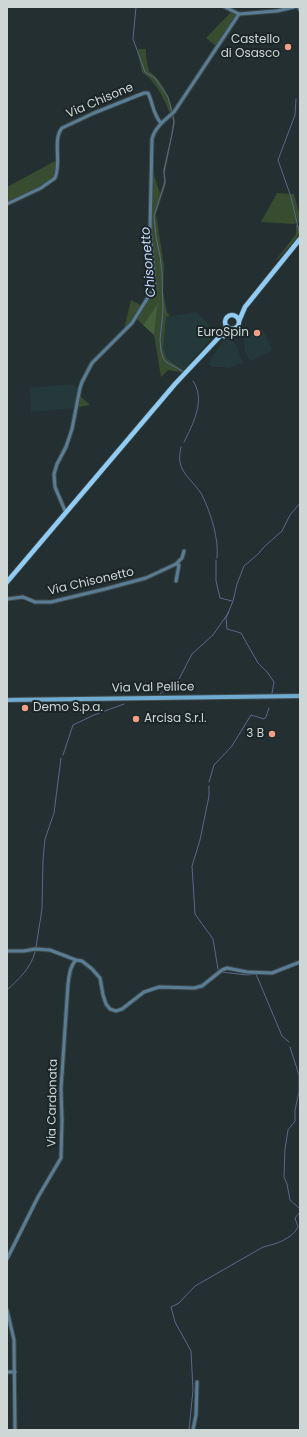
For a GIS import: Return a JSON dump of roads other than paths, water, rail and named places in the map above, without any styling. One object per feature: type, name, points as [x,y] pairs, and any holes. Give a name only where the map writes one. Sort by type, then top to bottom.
[{"type":"main road","points":[[7,582],[169,393],[221,335],[227,326],[226,320],[245,307],[300,240]]},
{"type":"main road","points":[[169,393],[228,331],[238,326],[245,307]]},
{"type":"main road","points":[[231,316],[237,317],[239,321]]},
{"type":"main road","points":[[227,326],[232,329]]},
{"type":"street","points":[[225,7],[239,14],[261,11],[271,12],[294,7]]},
{"type":"street","points":[[261,11],[264,7]]},
{"type":"street","points":[[66,513],[55,487],[55,469],[66,447],[72,429],[80,388],[85,374],[97,358],[132,323],[155,286],[150,231],[152,139],[154,132],[161,123],[174,112],[239,14]]},
{"type":"street","name":"Via Chisone","points":[[7,204],[41,188],[55,178],[59,163],[58,137],[62,128],[94,113],[144,93],[148,93],[157,120],[161,123]]},
{"type":"street","points":[[176,581],[179,565],[176,564],[182,558],[184,551]]},
{"type":"street","name":"Via Chisonetto","points":[[7,599],[23,597],[35,602],[51,602],[88,594],[146,578],[176,564]]},
{"type":"street","name":"Via Val Pellice","points":[[7,700],[300,696]]},
{"type":"street","points":[[7,951],[24,951],[35,949],[50,950],[82,961],[100,978],[106,1004],[110,1009],[116,1011],[122,1009],[144,992],[160,987],[194,988],[202,986],[222,970],[227,968],[247,972],[272,973],[300,962]]},
{"type":"street","name":"Via Cardonata","points":[[7,1259],[38,1197],[61,1158],[61,1089],[68,984],[72,968],[76,960]]},
{"type":"street","points":[[7,1310],[14,1340],[16,1430]]},
{"type":"street","points":[[7,1372],[15,1372]]},
{"type":"street","points":[[193,1430],[196,1415],[197,1382]]},
{"type":"waterway","name":"Chisonetto","points":[[136,7],[133,39],[145,72],[155,78],[168,97],[172,112]]},
{"type":"waterway","name":"Chisonetto","points":[[296,99],[295,115],[278,160],[291,197],[300,236]]},
{"type":"waterway","name":"Chisonetto","points":[[173,117],[174,122],[164,171],[165,182],[154,216],[162,273],[163,311],[160,340],[161,351],[166,362],[184,372]]},
{"type":"waterway","name":"Chisonetto","points":[[300,243],[300,249]]},
{"type":"waterway","name":"Chisonetto","points":[[184,442],[197,412],[197,388],[193,381]]},
{"type":"waterway","name":"Chisonetto","points":[[181,447],[181,467],[202,495],[211,518],[216,534],[217,558]]},
{"type":"waterway","name":"Chisonetto","points":[[272,693],[274,682],[258,663],[241,633],[227,629],[226,618],[244,566],[282,531],[290,515],[300,503]]},
{"type":"waterway","name":"Chisonetto","points":[[216,560],[216,581],[220,598],[232,601]]},
{"type":"waterway","points":[[160,694],[179,679],[192,654],[213,635],[229,612]]},
{"type":"waterway","points":[[63,755],[73,725],[94,715],[124,704]]},
{"type":"waterway","points":[[209,782],[214,765],[232,746],[251,715],[264,719],[269,708]]},
{"type":"waterway","points":[[36,947],[42,909],[45,839],[54,813],[61,758]]},
{"type":"waterway","points":[[209,786],[209,796],[200,840],[192,866],[195,914],[213,939],[218,969]]},
{"type":"waterway","points":[[7,990],[28,968],[35,952]]},
{"type":"waterway","points":[[221,972],[247,975],[256,974],[282,1036],[289,1042]]},
{"type":"waterway","points":[[290,1047],[299,1075],[299,1092],[295,1110],[295,1121],[288,1130],[285,1149],[284,1177],[290,1200],[300,1209]]},
{"type":"waterway","points":[[189,1430],[193,1390],[191,1351],[175,1322],[171,1307],[179,1303],[195,1286],[263,1247],[278,1243],[288,1238],[298,1227],[295,1218],[300,1212]]},
{"type":"place","name":"Castello di Osasco","points":[[288,47]]},
{"type":"place","name":"EuroSpin","points":[[257,333]]},
{"type":"place","name":"Demo S.p.a.","points":[[25,708]]},
{"type":"place","name":"Arcisa S.r.l.","points":[[136,719]]},
{"type":"place","name":"3 B","points":[[272,734]]}]
